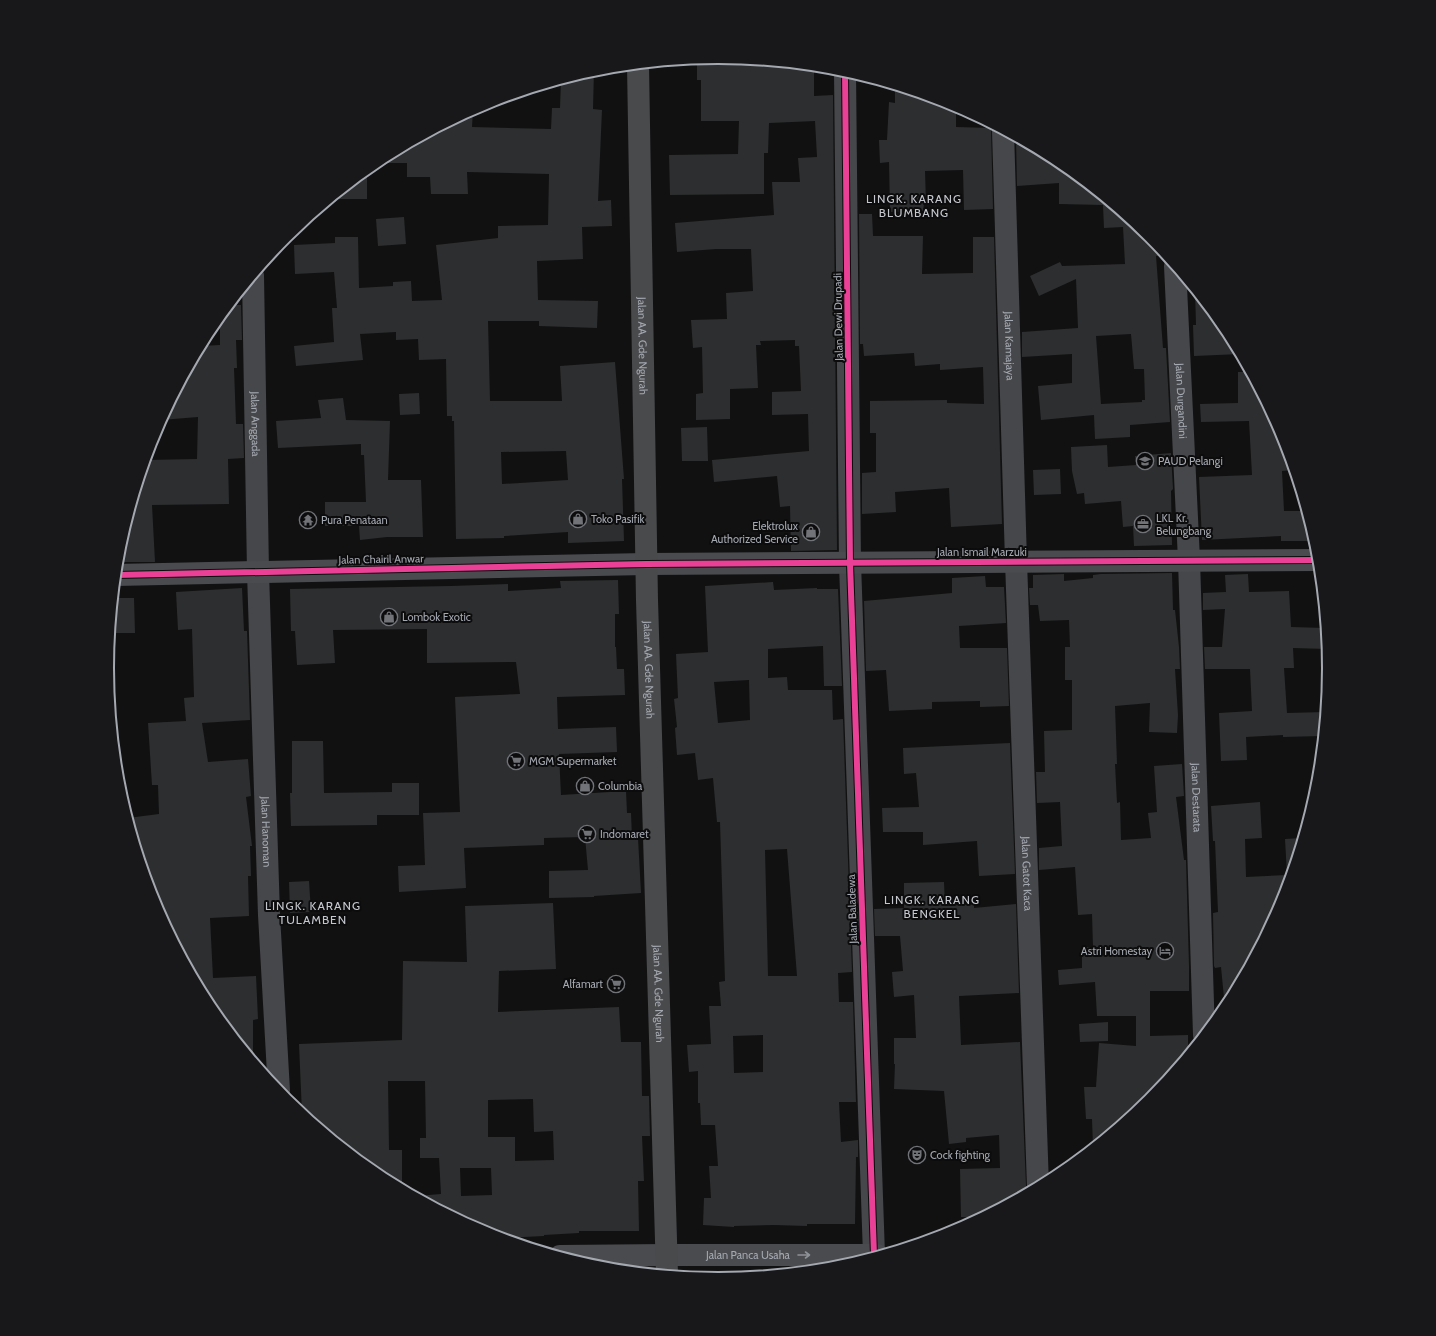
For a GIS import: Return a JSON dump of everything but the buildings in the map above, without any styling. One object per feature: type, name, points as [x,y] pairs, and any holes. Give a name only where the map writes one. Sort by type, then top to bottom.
[{"type":"main road","name":"Jalan AA. Gde Ngurah","points":[[638,69],[646,564],[667,1264]]},
{"type":"street","name":"Jalan Dewi Drupadi","points":[[845,78],[850,562]]},
{"type":"street","name":"Jalan Kamajaya","points":[[1003,136],[1016,561]]},
{"type":"street","name":"Jalan Durgandini","points":[[1175,274],[1189,560]]},
{"type":"street","name":"Jalan Anggada","points":[[253,283],[258,572]]},
{"type":"street","name":"Jalan Destarata","points":[[1189,560],[1204,1027]]},
{"type":"street","name":"Jalan Ismail Marzuki","points":[[646,564],[1312,560]]},
{"type":"street","name":"Jalan Gatot Kaca","points":[[1016,561],[1038,1180]]},
{"type":"street","name":"Jalan Baladewa","points":[[850,562],[875,1251]]},
{"type":"street","name":"Jalan Chairil Anwar","points":[[122,575],[646,564]]},
{"type":"street","name":"Jalan Hanoman","points":[[258,572],[269,915],[278,1082]]},
{"type":"street","name":"Jalan Panca Usaha","points":[[594,1259],[667,1264],[853,1256]]},
{"type":"cycle path","points":[[845,78],[850,563],[874,1251]]},
{"type":"cycle path","points":[[122,575],[646,564],[1312,560]]},
{"type":"place","name":"PAUD Pelangi","points":[[1145,461]]},
{"type":"place","name":"Toko Pasifik","points":[[578,519]]},
{"type":"place","name":"Pura Penataan","points":[[308,520]]},
{"type":"place","name":"LKL Kr. Belungbang","points":[[1143,524]]},
{"type":"place","name":"Elektrolux Authorized Service","points":[[811,532]]},
{"type":"place","name":"Lombok Exotic","points":[[389,617]]},
{"type":"place","name":"MGM Supermarket","points":[[516,761]]},
{"type":"place","name":"Columbia","points":[[585,786]]},
{"type":"place","name":"Indomaret","points":[[587,834]]},
{"type":"place","name":"Astri Homestay","points":[[1165,951]]},
{"type":"place","name":"Alfamart","points":[[616,984]]},
{"type":"place","name":"Cock fighting","points":[[917,1155]]},
{"type":"district","name":"LINGK. KARANG BLUMBANG","points":[[914,206]]},
{"type":"district","name":"LINGK. KARANG BENGKEL","points":[[932,907]]},
{"type":"district","name":"LINGK. KARANG TULAMBEN","points":[[313,913]]}]
